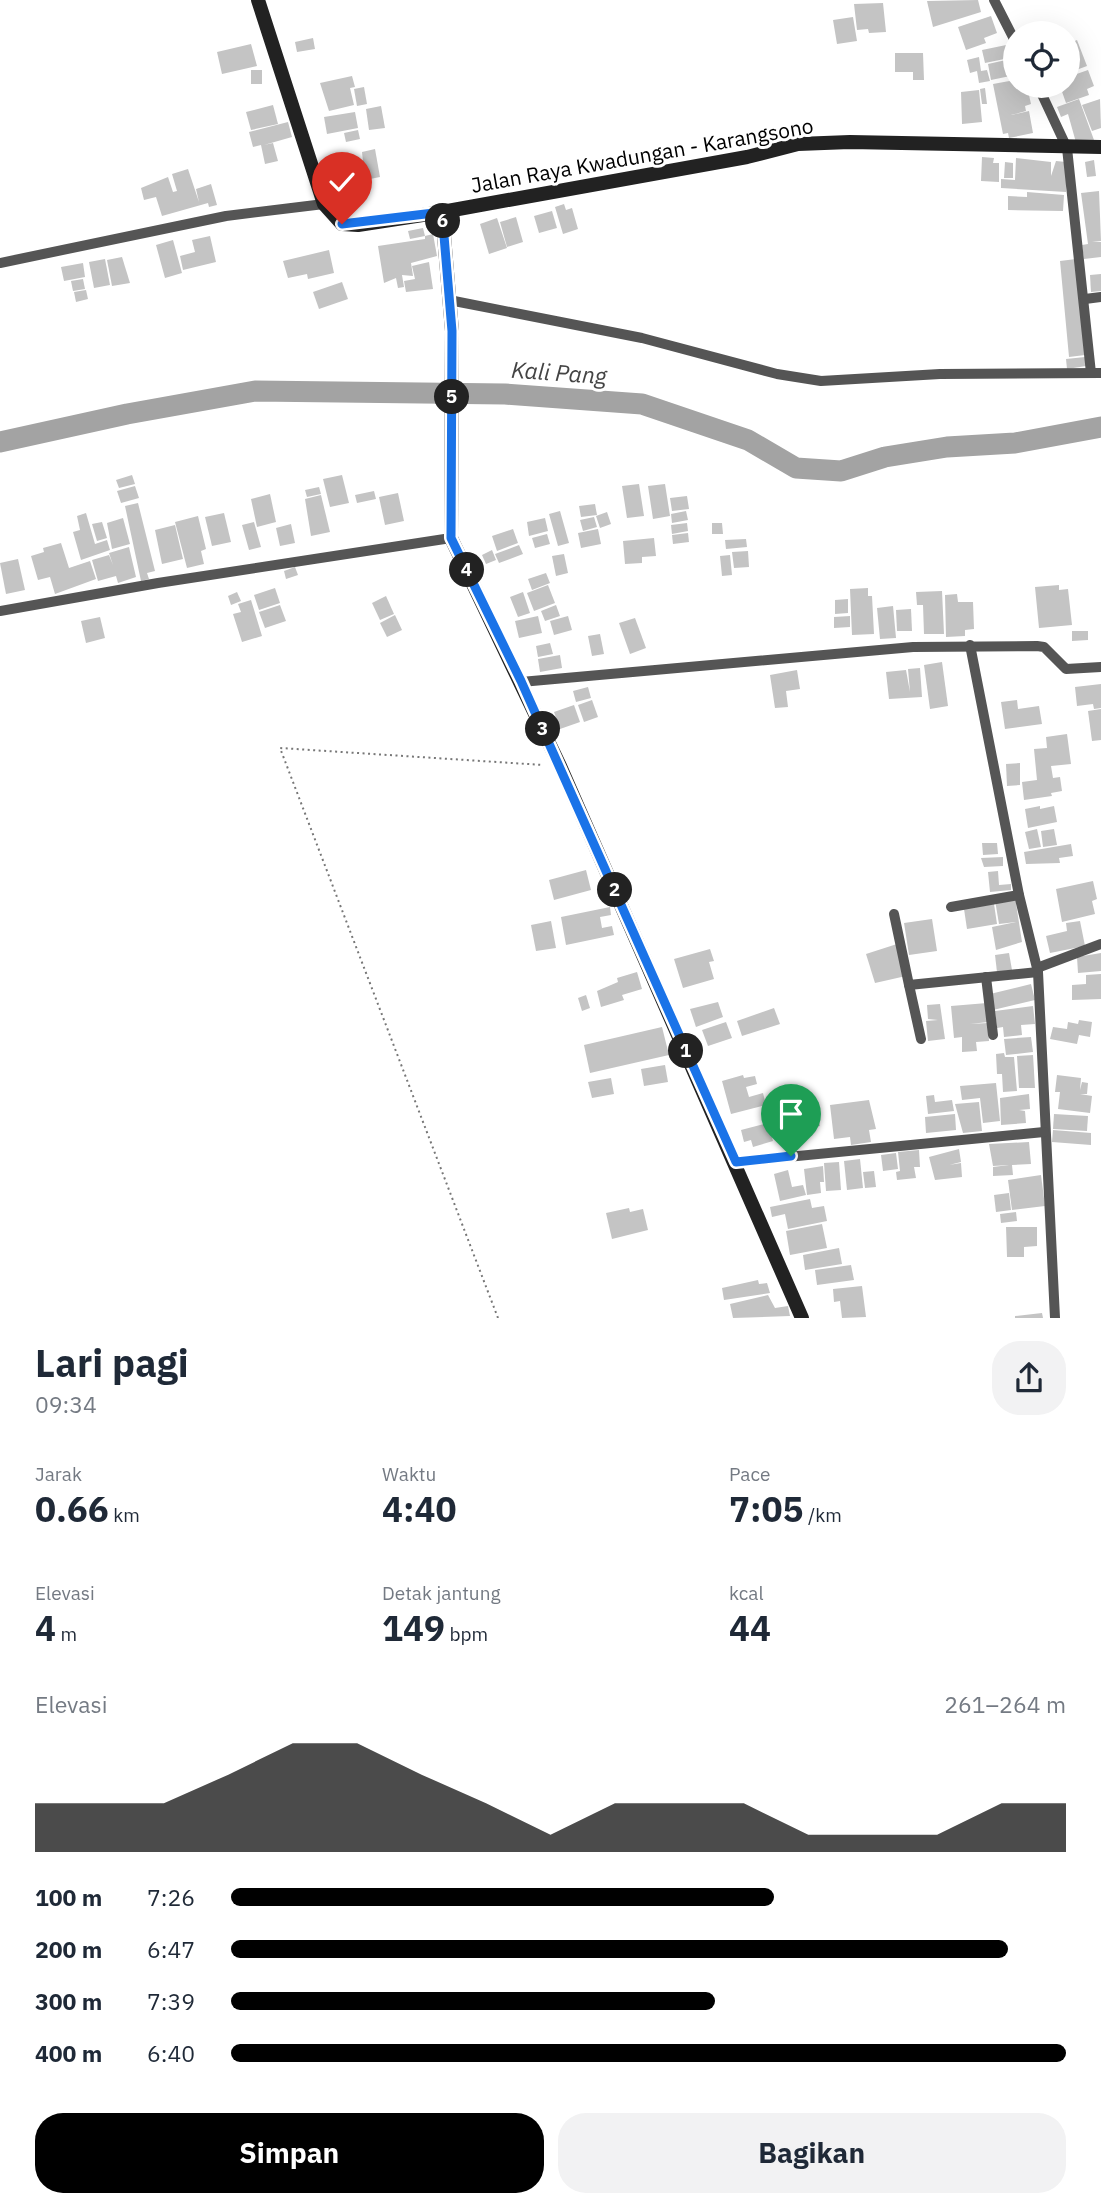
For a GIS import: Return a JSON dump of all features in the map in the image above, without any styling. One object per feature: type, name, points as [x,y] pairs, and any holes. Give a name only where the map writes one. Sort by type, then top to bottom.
[{"type":"street","points":[[0,263],[226,216],[324,204],[258,0]]},
{"type":"street","points":[[994,0],[1005,21]]},
{"type":"street","points":[[449,300],[642,338],[777,374],[821,381],[940,374],[1096,373],[1068,148],[1044,98]]},
{"type":"street","name":"Jalan Raya Kwadungan - Karangsono","points":[[324,204],[334,219],[347,225],[442,212],[747,157],[798,144],[850,142],[1101,147]]},
{"type":"street","points":[[442,212],[452,331],[451,538],[521,681],[736,1162],[802,1318]]},
{"type":"street","points":[[1085,299],[1101,297]]},
{"type":"street","points":[[0,611],[158,583],[451,538]]},
{"type":"street","points":[[521,681],[627,670],[970,645],[1044,647],[1066,669],[1101,667]]},
{"type":"street","points":[[970,645],[1019,895],[1038,970],[1055,1318]]},
{"type":"street","points":[[951,907],[1019,895]]},
{"type":"street","points":[[894,914],[921,1039]]},
{"type":"street","points":[[909,985],[1038,970],[1101,944]]},
{"type":"street","points":[[986,977],[993,1035]]},
{"type":"street","points":[[918,1129],[919,1142]]},
{"type":"street","points":[[736,1162],[919,1142],[1044,1132]]},
{"type":"path","points":[[498,1318],[280,748],[559,766]]},
{"type":"building","points":[[978,0],[981,12],[933,27],[927,1]]},
{"type":"building","points":[[883,3],[886,32],[869,33],[868,29],[857,30],[854,4]]},
{"type":"building","points":[[991,16],[997,33],[984,38],[986,43],[966,50],[958,27]]},
{"type":"building","points":[[853,17],[857,41],[837,44],[833,20]]},
{"type":"building","points":[[313,38],[315,49],[297,52],[295,42]]},
{"type":"building","points":[[251,44],[257,66],[222,74],[217,52]]},
{"type":"building","points":[[1003,46],[1003,59],[985,63],[982,50]]},
{"type":"building","points":[[1080,48],[1087,66],[1080,69]]},
{"type":"building","points":[[895,53],[923,53],[924,80],[913,80],[913,72],[895,72]]},
{"type":"building","points":[[979,57],[981,71],[987,70],[990,81],[979,83],[977,71],[970,73],[967,60]]},
{"type":"building","points":[[1003,61],[1003,78],[991,80],[988,64]]},
{"type":"building","points":[[251,70],[262,70],[262,84],[251,84]]},
{"type":"building","points":[[1088,70],[1094,86],[1087,89],[1089,95],[1066,103],[1064,98],[1080,98],[1080,73]]},
{"type":"building","points":[[352,76],[355,87],[350,88],[354,105],[329,111],[320,83]]},
{"type":"building","points":[[1003,82],[1003,98],[1030,98],[1031,104],[1025,106],[1026,111],[1011,115],[1029,111],[1033,133],[1009,138],[1008,133],[1003,134],[993,84]]},
{"type":"building","points":[[364,87],[367,104],[357,106],[354,89]]},
{"type":"building","points":[[985,88],[987,104],[982,104],[980,89]]},
{"type":"building","points":[[979,90],[982,122],[962,124],[961,92]]},
{"type":"building","points":[[1079,99],[1094,140],[1077,146],[1068,114],[1061,117],[1057,107]]},
{"type":"building","points":[[1100,99],[1101,128],[1092,131],[1082,105]]},
{"type":"building","points":[[273,105],[278,124],[251,130],[246,112]]},
{"type":"building","points":[[381,106],[385,128],[369,130],[366,109]]},
{"type":"building","points":[[355,112],[358,128],[327,134],[324,117]]},
{"type":"building","points":[[288,122],[292,137],[264,145],[273,143],[278,161],[265,164],[261,145],[253,147],[249,132]]},
{"type":"building","points":[[358,130],[360,139],[346,142],[344,133]]},
{"type":"building","points":[[375,149],[380,177],[365,180],[362,152]]},
{"type":"building","points":[[982,157],[994,158],[993,163],[999,163],[999,182],[981,181]]},
{"type":"building","points":[[1016,158],[1051,162],[1051,176],[1056,161],[1066,162],[1066,192],[1001,188],[1001,179],[1015,180]]},
{"type":"building","points":[[1094,160],[1096,176],[1087,177],[1085,162]]},
{"type":"building","points":[[1005,162],[1013,163],[1013,178],[1004,178]]},
{"type":"building","points":[[188,169],[199,202],[196,189],[211,184],[217,205],[209,207],[208,203],[162,216],[156,197],[144,200],[141,188],[168,177],[173,192],[177,191],[172,174]]},
{"type":"building","points":[[1099,191],[1101,241],[1092,242],[1101,242],[1101,257],[1084,259],[1082,245],[1088,244],[1081,193]]},
{"type":"building","points":[[1027,192],[1064,195],[1063,211],[1008,210],[1008,196],[1027,197]]},
{"type":"building","points":[[564,204],[566,210],[572,208],[578,229],[563,234],[555,207]]},
{"type":"building","points":[[552,211],[557,228],[539,233],[534,216]]},
{"type":"building","points":[[516,217],[523,242],[507,247],[500,222]]},
{"type":"building","points":[[497,218],[507,248],[489,254],[480,224]]},
{"type":"building","points":[[423,228],[425,236],[410,239],[408,231]]},
{"type":"building","points":[[433,234],[437,256],[411,263],[413,276],[402,275],[404,287],[398,288],[396,278],[384,283],[378,246],[425,239],[425,236]]},
{"type":"building","points":[[210,236],[216,262],[183,270],[180,256],[195,252],[192,240]]},
{"type":"building","points":[[173,240],[182,273],[165,278],[156,245]]},
{"type":"building","points":[[329,250],[334,273],[308,279],[307,274],[288,278],[283,261]]},
{"type":"building","points":[[122,257],[130,283],[112,286],[107,260]]},
{"type":"building","points":[[105,259],[110,285],[94,288],[89,262]]},
{"type":"building","points":[[1076,259],[1085,355],[1069,357],[1060,261]]},
{"type":"building","points":[[429,262],[433,289],[406,292],[404,281],[415,279],[412,266]]},
{"type":"building","points":[[83,263],[85,277],[64,281],[61,267]]},
{"type":"building","points":[[1101,274],[1101,291],[1091,292],[1090,275]]},
{"type":"building","points":[[83,279],[85,289],[73,291],[71,281]]},
{"type":"building","points":[[342,282],[348,299],[319,309],[313,292]]},
{"type":"building","points":[[86,290],[88,299],[76,302],[74,292]]},
{"type":"building","points":[[1085,357],[1086,366],[1067,369],[1066,359]]},
{"type":"building","points":[[132,475],[135,484],[119,488],[116,480]]},
{"type":"building","points":[[342,475],[349,503],[330,507],[323,479]]},
{"type":"building","points":[[639,484],[644,516],[627,518],[622,486]]},
{"type":"building","points":[[665,484],[670,516],[653,519],[648,486]]},
{"type":"building","points":[[135,486],[139,498],[121,503],[117,491]]},
{"type":"building","points":[[319,487],[321,494],[307,497],[305,490]]},
{"type":"building","points":[[374,491],[376,499],[357,503],[355,495]]},
{"type":"building","points":[[398,493],[404,521],[385,525],[379,497]]},
{"type":"building","points":[[270,494],[276,522],[257,527],[251,499]]},
{"type":"building","points":[[321,495],[330,532],[311,536],[305,499]]},
{"type":"building","points":[[687,496],[689,509],[672,511],[670,498]]},
{"type":"building","points":[[138,503],[155,571],[147,573],[149,579],[141,581],[125,506]]},
{"type":"building","points":[[595,504],[597,515],[581,517],[579,506]]},
{"type":"building","points":[[560,511],[569,543],[558,546],[549,514]]},
{"type":"building","points":[[686,511],[688,520],[672,523],[671,514]]},
{"type":"building","points":[[607,512],[611,524],[600,528],[596,516]]},
{"type":"building","points":[[86,513],[95,544],[107,540],[110,550],[81,560],[73,532],[80,530],[77,516]]},
{"type":"building","points":[[224,513],[231,542],[212,546],[205,517]]},
{"type":"building","points":[[198,516],[206,549],[201,551],[204,564],[187,568],[175,522]]},
{"type":"building","points":[[594,517],[597,527],[583,531],[580,520]]},
{"type":"building","points":[[123,518],[130,544],[112,549],[107,523]]},
{"type":"building","points":[[545,518],[548,531],[529,536],[527,522]]},
{"type":"building","points":[[102,522],[107,538],[97,541],[92,524]]},
{"type":"building","points":[[254,522],[261,547],[249,550],[242,525]]},
{"type":"building","points":[[687,523],[688,531],[672,534],[671,525]]},
{"type":"building","points":[[712,523],[722,523],[723,534],[712,534]]},
{"type":"building","points":[[291,524],[295,543],[280,546],[276,528]]},
{"type":"building","points":[[175,525],[183,559],[162,564],[155,530]]},
{"type":"building","points":[[513,529],[518,543],[497,551],[492,536]]},
{"type":"building","points":[[598,529],[601,544],[581,548],[578,533]]},
{"type":"building","points":[[688,533],[689,542],[673,544],[672,535]]},
{"type":"building","points":[[547,534],[550,544],[535,548],[532,538]]},
{"type":"building","points":[[654,538],[656,556],[642,557],[642,563],[625,564],[623,541]]},
{"type":"building","points":[[746,539],[747,547],[726,549],[725,540]]},
{"type":"building","points":[[61,543],[69,568],[90,561],[96,579],[55,594],[50,577],[38,580],[31,556],[44,552],[43,548]]},
{"type":"building","points":[[519,545],[523,554],[499,563],[495,554]]},
{"type":"building","points":[[129,547],[136,577],[118,583],[116,576],[98,581],[92,560],[109,555],[113,565],[109,553]]},
{"type":"building","points":[[492,550],[496,560],[486,564],[482,555]]},
{"type":"building","points":[[748,551],[749,567],[734,568],[732,552]]},
{"type":"building","points":[[564,554],[568,573],[556,576],[552,556]]},
{"type":"building","points":[[730,555],[732,575],[722,576],[720,556]]},
{"type":"building","points":[[18,559],[25,590],[6,594],[0,563]]},
{"type":"building","points":[[295,567],[298,575],[286,579],[284,571]]},
{"type":"building","points":[[546,573],[550,583],[532,590],[528,579]]},
{"type":"building","points":[[548,585],[555,603],[534,611],[527,593]]},
{"type":"building","points":[[1059,585],[1059,590],[1068,589],[1072,625],[1039,628],[1035,587]]},
{"type":"building","points":[[275,588],[280,603],[259,610],[254,595]]},
{"type":"building","points":[[868,588],[868,596],[872,596],[874,634],[852,635],[850,589]]},
{"type":"building","points":[[942,591],[944,634],[924,634],[923,605],[917,605],[916,592]]},
{"type":"building","points":[[237,592],[241,601],[231,605],[228,596]]},
{"type":"building","points":[[523,592],[530,613],[518,617],[510,597]]},
{"type":"building","points":[[957,594],[958,602],[973,602],[974,629],[965,630],[965,636],[946,637],[945,595]]},
{"type":"building","points":[[386,596],[394,614],[380,620],[372,603]]},
{"type":"building","points":[[848,599],[848,613],[835,614],[835,600]]},
{"type":"building","points":[[251,600],[262,636],[242,642],[233,614],[241,612],[238,604]]},
{"type":"building","points":[[280,605],[286,621],[265,628],[259,612]]},
{"type":"building","points":[[556,605],[560,616],[545,621],[541,611]]},
{"type":"building","points":[[893,606],[896,638],[880,639],[877,608]]},
{"type":"building","points":[[911,609],[912,631],[897,631],[896,610]]},
{"type":"building","points":[[395,615],[402,630],[387,637],[380,623]]},
{"type":"building","points":[[538,616],[542,633],[519,638],[515,621]]},
{"type":"building","points":[[568,616],[572,630],[554,635],[550,621]]},
{"type":"building","points":[[850,616],[850,627],[834,628],[834,617]]},
{"type":"building","points":[[100,617],[105,638],[86,643],[81,621]]},
{"type":"building","points":[[635,618],[646,648],[630,654],[619,623]]},
{"type":"building","points":[[1072,631],[1088,631],[1088,640],[1072,641]]},
{"type":"building","points":[[600,634],[604,654],[592,656],[588,636]]},
{"type":"building","points":[[550,643],[553,654],[538,657],[536,646]]},
{"type":"building","points":[[560,655],[562,668],[540,672],[538,659]]},
{"type":"building","points":[[942,662],[948,706],[930,709],[924,665]]},
{"type":"building","points":[[920,668],[922,697],[889,699],[886,672],[906,670],[910,692],[908,669]]},
{"type":"building","points":[[797,670],[800,689],[786,691],[788,707],[775,708],[770,675]]},
{"type":"building","points":[[1101,684],[1101,708],[1094,709],[1093,704],[1077,706],[1075,687]]},
{"type":"building","points":[[588,687],[591,698],[576,702],[573,691]]},
{"type":"building","points":[[592,700],[598,717],[584,722],[578,705]]},
{"type":"building","points":[[1017,700],[1018,709],[1039,706],[1042,724],[1005,729],[1001,702]]},
{"type":"building","points":[[574,705],[580,722],[560,729],[554,712]]},
{"type":"building","points":[[1101,709],[1101,740],[1092,741],[1088,711]]},
{"type":"building","points":[[1067,734],[1071,764],[1051,766],[1053,778],[1060,777],[1062,791],[1051,793],[1052,796],[1024,800],[1022,782],[1037,780],[1034,749],[1047,748],[1046,737]]},
{"type":"building","points":[[1020,763],[1020,785],[1007,786],[1006,764]]},
{"type":"building","points":[[1040,806],[1040,809],[1054,806],[1057,822],[1028,828],[1025,809]]},
{"type":"building","points":[[1037,829],[1041,847],[1029,849],[1025,832]]},
{"type":"building","points":[[1054,829],[1057,845],[1043,847],[1041,831]]},
{"type":"building","points":[[982,843],[997,843],[998,854],[983,855]]},
{"type":"building","points":[[1071,844],[1073,856],[1059,858],[1060,863],[1026,864],[1024,852]]},
{"type":"building","points":[[1003,857],[1003,866],[984,867],[981,858]]},
{"type":"building","points":[[586,870],[591,890],[554,900],[549,880]]},
{"type":"building","points":[[998,871],[999,885],[1011,884],[1011,890],[990,892],[988,872]]},
{"type":"building","points":[[1093,881],[1097,899],[1092,901],[1095,914],[1062,922],[1056,889]]},
{"type":"building","points":[[1015,897],[1022,942],[996,950],[992,927],[1016,922],[999,924],[995,900]]},
{"type":"building","points":[[994,904],[997,924],[967,929],[964,909]]},
{"type":"building","points":[[610,907],[611,915],[600,917],[602,928],[612,926],[614,935],[566,945],[561,917]]},
{"type":"building","points":[[932,919],[937,951],[909,955],[904,923]]},
{"type":"building","points":[[551,921],[556,948],[536,951],[531,925]]},
{"type":"building","points":[[1080,921],[1085,946],[1050,953],[1046,936],[1067,931],[1066,923]]},
{"type":"building","points":[[897,944],[906,976],[875,983],[866,954]]},
{"type":"building","points":[[710,949],[714,961],[709,962],[714,979],[683,988],[674,959]]},
{"type":"building","points":[[1009,953],[1012,970],[997,972],[995,955]]},
{"type":"building","points":[[1101,953],[1101,971],[1078,973],[1077,957]]},
{"type":"building","points":[[637,972],[642,989],[622,995],[624,1000],[601,1007],[597,991],[618,982],[617,978]]},
{"type":"building","points":[[1101,974],[1101,999],[1072,1000],[1072,985],[1086,984],[1086,975]]},
{"type":"building","points":[[1031,984],[1035,1000],[993,1010],[990,994]]},
{"type":"building","points":[[586,995],[590,1008],[582,1011],[578,998]]},
{"type":"building","points":[[718,1002],[723,1017],[696,1027],[690,1009]]},
{"type":"building","points":[[987,1003],[988,1022],[970,1024],[988,1023],[989,1041],[976,1042],[977,1051],[962,1052],[962,1037],[954,1038],[951,1006]]},
{"type":"building","points":[[940,1004],[945,1039],[928,1041],[926,1021],[938,1020],[928,1019],[927,1005]]},
{"type":"building","points":[[1033,1006],[1035,1024],[1021,1025],[1022,1035],[1004,1037],[1003,1027],[997,1028],[995,1011]]},
{"type":"building","points":[[774,1008],[780,1024],[742,1036],[737,1021]]},
{"type":"building","points":[[1079,1020],[1092,1022],[1090,1037],[1079,1035],[1077,1044],[1050,1039],[1053,1027],[1067,1029],[1068,1022],[1078,1024]]},
{"type":"building","points":[[726,1022],[732,1038],[708,1046],[702,1030]]},
{"type":"building","points":[[662,1027],[669,1055],[590,1073],[584,1045]]},
{"type":"building","points":[[1031,1037],[1033,1052],[1006,1055],[1004,1039]]},
{"type":"building","points":[[1004,1053],[1005,1057],[1014,1057],[1017,1091],[1003,1092],[1002,1074],[997,1074],[996,1054]]},
{"type":"building","points":[[1033,1055],[1035,1088],[1019,1088],[1017,1056]]},
{"type":"building","points":[[665,1065],[668,1082],[644,1086],[641,1069]]},
{"type":"building","points":[[743,1075],[744,1078],[755,1076],[757,1084],[746,1087],[749,1097],[763,1093],[766,1105],[731,1114],[722,1081]]},
{"type":"building","points":[[1057,1075],[1081,1078],[1080,1090],[1082,1082],[1088,1083],[1087,1094],[1080,1094],[1092,1096],[1090,1113],[1058,1109],[1060,1092],[1055,1092]]},
{"type":"building","points":[[611,1078],[614,1094],[592,1098],[588,1082]]},
{"type":"building","points":[[996,1083],[1000,1121],[983,1123],[980,1098],[962,1100],[960,1086]]},
{"type":"building","points":[[1029,1094],[1030,1109],[1019,1110],[1025,1111],[1026,1123],[1001,1125],[1000,1098]]},
{"type":"building","points":[[934,1095],[935,1102],[952,1100],[954,1111],[928,1114],[926,1096]]},
{"type":"building","points":[[813,1099],[820,1126],[795,1132],[788,1105]]},
{"type":"building","points":[[869,1100],[876,1129],[869,1130],[871,1142],[851,1145],[850,1137],[834,1139],[830,1105]]},
{"type":"building","points":[[979,1102],[982,1131],[963,1133],[955,1104]]},
{"type":"building","points":[[955,1114],[956,1130],[926,1133],[925,1117]]},
{"type":"building","points":[[1054,1114],[1088,1116],[1087,1131],[1053,1129]]},
{"type":"building","points":[[768,1123],[773,1141],[753,1147],[751,1140],[744,1142],[741,1130]]},
{"type":"building","points":[[1053,1130],[1091,1133],[1091,1145],[1052,1142]]},
{"type":"building","points":[[1029,1142],[1031,1164],[1012,1165],[1013,1175],[993,1176],[993,1167],[1009,1165],[993,1166],[989,1144]]},
{"type":"building","points":[[959,1149],[961,1162],[949,1165],[961,1163],[962,1177],[935,1180],[929,1157]]},
{"type":"building","points":[[919,1150],[920,1167],[914,1167],[916,1178],[897,1180],[896,1172],[900,1171],[898,1152]]},
{"type":"building","points":[[896,1153],[898,1169],[883,1171],[881,1155]]},
{"type":"building","points":[[860,1159],[863,1188],[847,1190],[844,1161]]},
{"type":"building","points":[[839,1162],[841,1190],[826,1191],[824,1163]]},
{"type":"building","points":[[823,1166],[824,1182],[820,1182],[821,1193],[807,1195],[804,1169]]},
{"type":"building","points":[[788,1170],[792,1187],[803,1185],[806,1195],[780,1201],[774,1174]]},
{"type":"building","points":[[874,1171],[876,1187],[865,1188],[863,1172]]},
{"type":"building","points":[[1041,1175],[1045,1206],[1012,1210],[1008,1180]]},
{"type":"building","points":[[1009,1193],[1011,1210],[996,1212],[994,1195]]},
{"type":"building","points":[[810,1199],[812,1208],[824,1206],[827,1221],[788,1229],[785,1214],[772,1217],[770,1207]]},
{"type":"building","points":[[629,1208],[630,1212],[643,1209],[648,1230],[612,1239],[606,1213]]},
{"type":"building","points":[[1016,1212],[1017,1221],[1001,1223],[1000,1214]]},
{"type":"building","points":[[822,1224],[827,1248],[790,1255],[786,1231]]},
{"type":"building","points":[[1006,1227],[1037,1227],[1037,1246],[1024,1247],[1024,1257],[1007,1257]]},
{"type":"building","points":[[839,1248],[842,1264],[805,1270],[803,1255]]},
{"type":"building","points":[[851,1265],[854,1280],[817,1285],[815,1270]]},
{"type":"building","points":[[758,1280],[759,1284],[767,1283],[770,1293],[724,1300],[722,1288]]},
{"type":"building","points":[[862,1286],[866,1317],[842,1318],[840,1301],[834,1302],[833,1289]]},
{"type":"building","points":[[768,1295],[775,1308],[788,1306],[790,1316],[733,1318],[730,1304]]},
{"type":"building","points":[[1042,1313],[1043,1318],[1015,1318],[1015,1316]]},
{"type":"waterway","name":"Kali Pang","points":[[0,442],[127,414],[255,391],[505,394],[642,404],[748,440],[796,468],[841,471],[885,457],[947,447],[1015,443],[1101,427]]},
{"type":"route","points":[[342,224],[358,225],[442,212],[452,331],[451,538],[521,681],[736,1162],[791,1156]]}]
